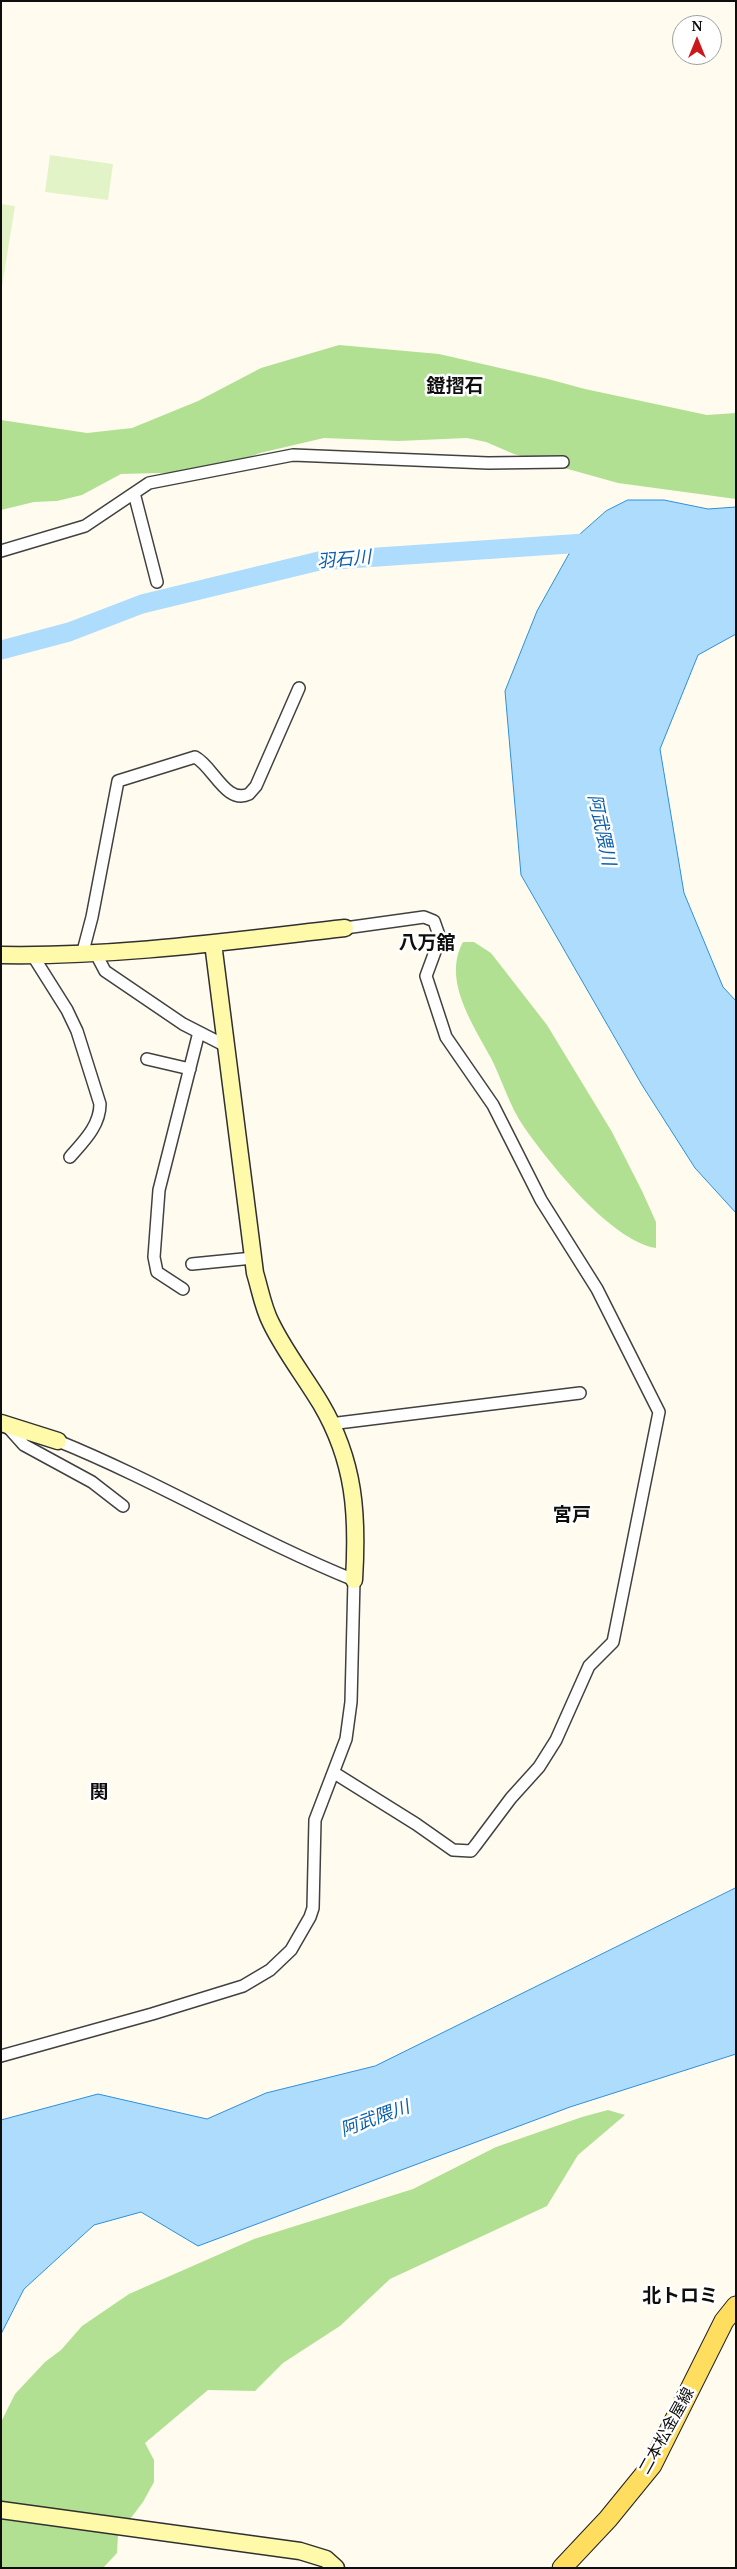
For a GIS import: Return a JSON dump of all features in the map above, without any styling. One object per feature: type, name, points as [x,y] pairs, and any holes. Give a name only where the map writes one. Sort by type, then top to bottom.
[{"type":"main road","name":"二本松金屋線","points":[[562,2568],[608,2519],[652,2464],[724,2321],[736,2306]]},
{"type":"street","points":[[1,551],[85,526],[149,483],[292,455],[488,462],[563,462]]},
{"type":"street","points":[[134,493],[157,582]]},
{"type":"street","points":[[226,1046],[183,1024],[104,971],[89,955],[92,917],[118,781],[195,758],[204,762],[230,794],[237,797],[249,794],[256,786],[299,688]]},
{"type":"street","points":[[1,955],[89,955],[213,943],[424,917],[434,921],[440,938],[426,976],[446,1038],[493,1105],[541,1200],[597,1289],[659,1412],[613,1642],[589,1666],[556,1740],[539,1767],[511,1798],[476,1846],[470,1851],[453,1850],[416,1824],[336,1774]]},
{"type":"street","points":[[1,2056],[152,2014],[243,1986],[270,1970],[291,1950],[310,1917],[312,1908],[315,1820],[346,1739],[351,1702],[356,1536],[355,1500],[350,1476],[322,1405],[270,1323],[253,1258],[213,943]]},
{"type":"street","points":[[33,956],[67,1010],[77,1031],[100,1104],[100,1115],[96,1124],[70,1157]]},
{"type":"street","points":[[182,1289],[157,1272],[154,1257],[159,1190],[199,1032]]},
{"type":"street","points":[[146,1058],[190,1069]]},
{"type":"street","points":[[192,1264],[253,1258]]},
{"type":"street","points":[[330,1424],[580,1393]]},
{"type":"street","points":[[4,1424],[58,1441],[162,1488],[315,1564],[354,1580]]},
{"type":"street","points":[[4,1424],[24,1445],[92,1482],[123,1506]]},
{"type":"street","points":[[1,2510],[300,2551],[326,2559],[336,2568]]},
{"type":"green space","points":[[50,155],[113,164],[108,200],[45,192]]},
{"type":"green space","points":[[1,204],[15,206],[1,293]]},
{"type":"green space","points":[[339,345],[439,354],[585,389],[707,415],[736,413],[736,499],[618,483],[514,454],[486,442],[467,438],[398,441],[324,438],[260,453],[226,466],[197,472],[121,474],[82,495],[57,501],[34,502],[1,510],[1,420],[87,433],[132,428],[198,401],[261,368]]},
{"type":"green space","points":[[463,942],[474,942],[491,953],[547,1025],[612,1132],[642,1191],[656,1222],[656,1248],[638,1242],[601,1216],[565,1179],[519,1119],[491,1058],[462,1002],[456,971],[457,956]]},
{"type":"green space","points":[[608,2110],[625,2115],[578,2155],[547,2206],[390,2279],[340,2326],[283,2363],[255,2391],[208,2390],[145,2443],[154,2460],[154,2482],[143,2502],[118,2535],[117,2553],[103,2568],[1,2568],[1,2422],[15,2394],[45,2362],[61,2350],[82,2326],[129,2294],[254,2239],[413,2189],[496,2147],[582,2117]]},
{"type":"water","name":"阿武隈川","points":[[628,500],[664,500],[708,509],[736,507],[736,634],[698,655],[660,749],[684,893],[723,987],[736,1001],[736,1213],[695,1168],[642,1085],[521,875],[505,691],[537,611],[580,534],[606,511]]},
{"type":"water","name":"阿武隈川","points":[[736,1888],[736,2054],[570,2107],[198,2246],[141,2212],[94,2225],[24,2289],[1,2334],[1,2120],[98,2094],[207,2119],[266,2093],[375,2066]]},
{"type":"waterway","name":"羽石川","points":[[1,650],[69,632],[142,604],[319,561],[599,542]]},
{"type":"district","name":"鐙摺石","points":[[455,387]]},
{"type":"district","name":"八万舘","points":[[427,944]]},
{"type":"district","name":"宮戸","points":[[572,1516]]},
{"type":"district","name":"関","points":[[99,1793]]},
{"type":"district","name":"北トロミ","points":[[680,2297]]}]
